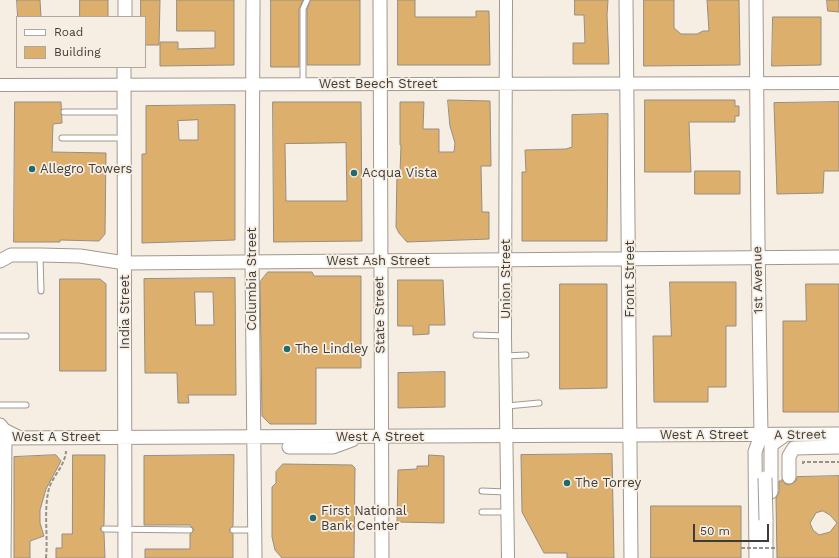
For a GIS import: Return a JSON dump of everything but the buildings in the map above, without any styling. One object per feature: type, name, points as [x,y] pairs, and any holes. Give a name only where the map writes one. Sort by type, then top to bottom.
[{"type":"main road","points":[[125,0],[125,16]]},
{"type":"main road","name":"Columbia Street","points":[[253,0],[252,261],[254,558]]},
{"type":"main road","name":"State Street","points":[[380,0],[382,558]]},
{"type":"main road","name":"Front Street","points":[[626,0],[630,259],[631,558]]},
{"type":"main road","name":"1st Avenue","points":[[756,0],[761,435],[755,452],[756,558]]},
{"type":"main road","name":"India Street","points":[[124,68],[126,437],[125,558]]},
{"type":"main road","name":"West Ash Street","points":[[0,261],[11,256],[40,255],[80,256],[125,262],[839,257]]},
{"type":"main road","points":[[0,425],[4,430],[18,438]]},
{"type":"main road","name":"A Street","points":[[761,435],[839,434]]},
{"type":"main road","points":[[761,435],[765,452],[766,558]]},
{"type":"main road","name":"West A Street","points":[[2,438],[761,435]]},
{"type":"main road","points":[[756,524],[771,496],[771,445],[785,435]]},
{"type":"main road","points":[[289,447],[333,447],[364,436]]},
{"type":"main road","points":[[2,438],[4,558]]},
{"type":"main road","points":[[789,477],[789,456],[791,450],[797,447],[839,447]]},
{"type":"street","name":"Union Street","points":[[506,0],[505,356],[508,558]]},
{"type":"street","name":"West Beech Street","points":[[0,84],[506,84],[839,82]]},
{"type":"lane","points":[[302,84],[303,9],[307,0]]},
{"type":"lane","points":[[64,112],[124,112]]},
{"type":"lane","points":[[62,138],[124,138]]},
{"type":"lane","points":[[40,255],[41,291]]},
{"type":"lane","points":[[476,335],[505,336]]},
{"type":"lane","points":[[0,336],[26,336]]},
{"type":"lane","points":[[505,356],[526,356]]},
{"type":"lane","points":[[506,406],[539,403]]},
{"type":"lane","points":[[0,405],[26,405]]},
{"type":"lane","points":[[482,491],[507,492]]},
{"type":"lane","points":[[482,512],[508,512]]},
{"type":"lane","points":[[104,529],[190,530]]},
{"type":"lane","points":[[233,530],[254,530]]},
{"type":"path","points":[[46,558],[48,543],[48,492],[66,458],[66,451]]},
{"type":"path","points":[[803,464],[803,462],[839,462]]},
{"type":"path","points":[[741,548],[777,548]]},
{"type":"place","name":"Allegro Towers","points":[[32,169]]},
{"type":"place","name":"Acqua Vista","points":[[354,173]]},
{"type":"place","name":"The Lindley","points":[[287,349]]},
{"type":"place","name":"The Torrey","points":[[567,483]]},
{"type":"place","name":"First National Bank Center","points":[[313,518]]}]
